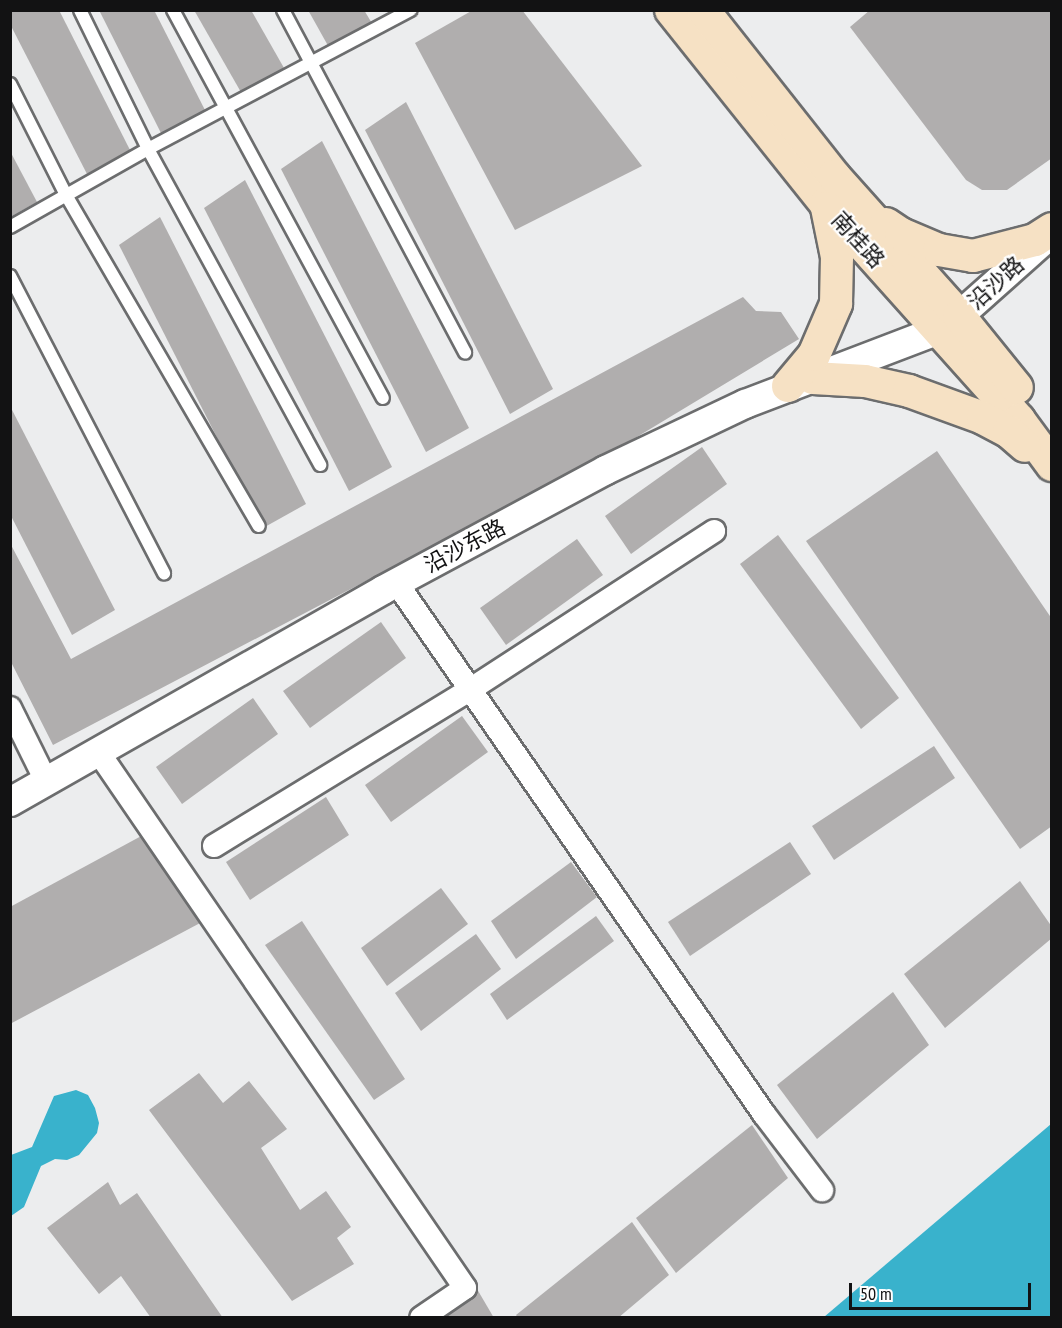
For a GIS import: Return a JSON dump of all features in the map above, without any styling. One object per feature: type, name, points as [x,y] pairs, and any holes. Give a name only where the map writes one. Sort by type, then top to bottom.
[{"type":"main road","name":"南桂路","points":[[671,10],[949,323],[1028,401],[1052,457]]},
{"type":"main road","name":"南桂路","points":[[703,10],[839,201]]},
{"type":"main road","points":[[1052,229],[1035,240],[973,256],[939,250],[901,234],[839,201],[836,304],[800,382],[865,381],[939,401],[1009,432],[1052,466]]},
{"type":"main road","name":"南桂路","points":[[949,323],[1052,466]]},
{"type":"street","name":"沿沙路","points":[[949,323],[1052,234]]},
{"type":"street","name":"沿沙东路","points":[[10,802],[47,783],[396,582],[606,470],[698,424],[949,323]]},
{"type":"street","points":[[214,846],[471,689],[714,531]]},
{"type":"street","points":[[396,582],[764,1114],[822,1190]]},
{"type":"street","points":[[10,708],[47,783]]},
{"type":"street","points":[[99,753],[465,1288],[421,1317]]},
{"type":"lane","points":[[80,10],[148,149],[320,465]]},
{"type":"lane","points":[[173,10],[382,398]]},
{"type":"lane","points":[[283,10],[465,353]]},
{"type":"lane","points":[[10,227],[148,149],[411,10]]},
{"type":"lane","points":[[10,84],[66,195],[260,526]]},
{"type":"lane","points":[[10,276],[164,573]]},
{"type":"water","points":[[76,1090],[88,1095],[95,1108],[99,1123],[97,1133],[79,1155],[67,1160],[55,1159],[41,1166],[24,1207],[11,1216],[11,1155],[32,1147],[54,1096]]},
{"type":"water","points":[[1051,1124],[1051,1317],[824,1317]]},
{"type":"building","points":[[10,10],[59,10],[130,150],[87,174],[10,24]]},
{"type":"building","points":[[99,10],[154,10],[208,116],[165,141]]},
{"type":"building","points":[[194,10],[251,10],[284,68],[242,94]]},
{"type":"building","points":[[308,10],[364,10],[373,25],[331,51]]},
{"type":"building","points":[[473,10],[522,10],[642,166],[515,230],[415,43]]},
{"type":"building","points":[[870,10],[1052,10],[1052,158],[1007,190],[982,190],[966,180],[850,27]]},
{"type":"building","points":[[406,102],[553,389],[510,414],[365,130]]},
{"type":"building","points":[[322,141],[469,428],[426,452],[281,169]]},
{"type":"building","points":[[10,151],[37,202],[10,217]]},
{"type":"building","points":[[245,180],[392,467],[349,491],[204,208]]},
{"type":"building","points":[[160,217],[306,504],[263,528],[119,245]]},
{"type":"building","points":[[743,297],[756,311],[781,312],[799,339],[612,452],[53,745],[10,660],[10,543],[71,659]]},
{"type":"building","points":[[10,406],[115,610],[72,635],[10,514]]},
{"type":"building","points":[[702,447],[727,484],[631,554],[605,516]]},
{"type":"building","points":[[937,451],[1052,619],[1052,826],[1020,849],[806,541]]},
{"type":"building","points":[[778,535],[899,698],[861,729],[740,564]]},
{"type":"building","points":[[577,539],[603,575],[506,645],[480,608]]},
{"type":"building","points":[[381,622],[406,658],[310,728],[283,691]]},
{"type":"building","points":[[253,698],[278,734],[182,804],[156,767]]},
{"type":"building","points":[[462,716],[488,752],[391,822],[365,785]]},
{"type":"building","points":[[934,746],[955,778],[834,860],[812,826]]},
{"type":"building","points":[[326,797],[349,835],[250,900],[226,862]]},
{"type":"building","points":[[145,834],[202,922],[10,1024],[10,907]]},
{"type":"building","points":[[790,842],[811,874],[690,956],[668,922]]},
{"type":"building","points":[[571,862],[597,897],[516,959],[491,921]]},
{"type":"building","points":[[1020,881],[1052,927],[1052,938],[945,1028],[904,974]]},
{"type":"building","points":[[441,888],[468,924],[387,986],[361,948]]},
{"type":"building","points":[[596,916],[614,941],[507,1020],[490,994]]},
{"type":"building","points":[[302,921],[405,1079],[374,1100],[265,945]]},
{"type":"building","points":[[476,934],[501,969],[421,1031],[395,993]]},
{"type":"building","points":[[893,992],[929,1045],[817,1139],[777,1085]]},
{"type":"building","points":[[199,1073],[223,1103],[249,1081],[287,1129],[261,1148],[300,1210],[326,1191],[351,1227],[337,1238],[354,1264],[292,1301],[149,1110]]},
{"type":"building","points":[[752,1125],[788,1178],[676,1273],[636,1218]]},
{"type":"building","points":[[108,1182],[120,1205],[137,1193],[223,1318],[151,1318],[121,1276],[99,1294],[47,1228]]},
{"type":"building","points":[[632,1222],[669,1275],[618,1318],[518,1318],[516,1315]]},
{"type":"building","points":[[477,1289],[494,1318],[434,1318]]}]
